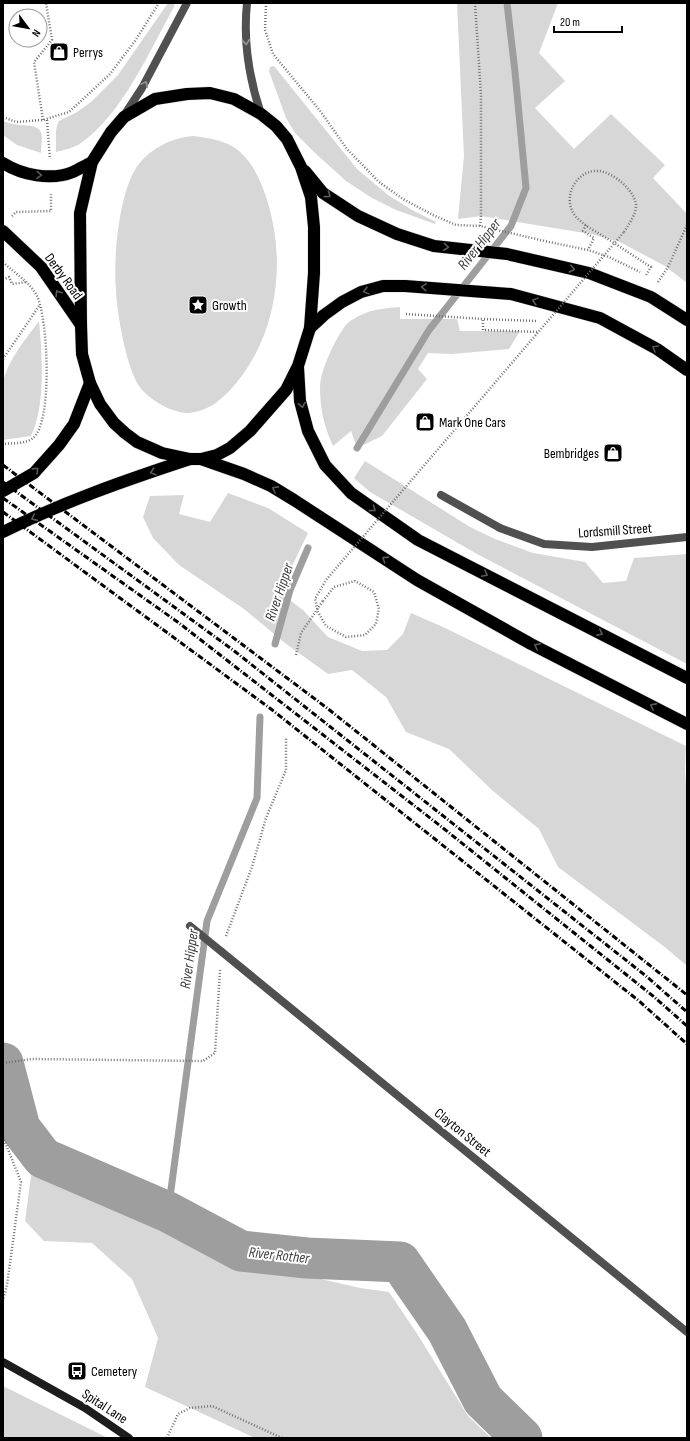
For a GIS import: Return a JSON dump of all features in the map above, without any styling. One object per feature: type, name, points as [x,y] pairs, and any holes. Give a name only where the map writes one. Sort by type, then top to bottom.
[{"type":"highway","points":[[3,532],[66,503],[126,481],[196,459],[217,455],[230,448],[250,431],[286,390],[298,366],[310,328],[314,273],[314,227],[311,197],[301,167],[287,139],[276,126],[261,114],[234,99],[210,93],[187,94],[156,99],[124,117],[92,162],[80,213],[80,325],[82,354],[90,383],[100,404],[114,423],[136,442],[162,453],[196,459],[244,474],[271,486],[417,580],[531,644],[687,724]]},
{"type":"highway","points":[[3,163],[35,176],[51,176],[71,172],[92,162]]},
{"type":"highway","points":[[301,167],[323,193],[358,216],[397,234],[434,246],[507,254],[589,273],[651,297],[687,320]]},
{"type":"highway","name":"Derby Road","points":[[3,231],[41,267],[80,325]]},
{"type":"highway","points":[[310,328],[324,315],[342,302],[361,292],[383,286],[405,286],[511,294],[600,318],[657,349],[687,370]]},
{"type":"highway","points":[[298,366],[300,401],[308,432],[326,465],[351,493],[418,540],[687,678]]},
{"type":"highway","points":[[3,491],[34,473],[59,445],[74,424],[90,383]]},
{"type":"street","points":[[124,117],[142,88],[187,3]]},
{"type":"street","points":[[247,3],[245,24],[247,58],[256,100],[261,114]]},
{"type":"street","name":"Lordsmill Street","points":[[441,495],[500,528],[544,544],[592,547],[687,538]]},
{"type":"street","name":"Clayton Street","points":[[190,926],[687,1332]]},
{"type":"street","name":"Spital Lane","points":[[3,1362],[86,1408],[129,1438]]},
{"type":"path","points":[[43,120],[34,62],[52,40],[46,3]]},
{"type":"path","points":[[3,117],[16,122],[43,120],[69,112],[110,74],[135,41],[159,3]]},
{"type":"path","points":[[266,3],[265,30],[273,54],[321,112],[347,149],[379,182],[403,199],[456,225]]},
{"type":"path","points":[[475,3],[481,95],[480,226]]},
{"type":"path","points":[[296,655],[301,633],[323,601],[334,587],[355,581],[374,592],[379,609],[376,624],[365,635],[346,636],[326,626],[318,612],[316,599],[326,580],[538,332],[624,232],[636,207],[634,196],[613,176],[600,171],[590,172],[583,176],[574,183],[570,193],[569,204],[574,214],[586,225],[651,267],[646,275]]},
{"type":"path","points":[[586,225],[583,231],[594,238],[588,250]]},
{"type":"path","points":[[658,282],[668,267],[687,225]]},
{"type":"path","points":[[3,262],[27,282],[34,292],[40,305],[46,338],[46,386],[44,416],[39,429],[33,438],[26,441],[3,444]]},
{"type":"path","points":[[3,280],[9,277],[12,284],[27,282]]},
{"type":"path","points":[[3,359],[40,305]]},
{"type":"path","points":[[406,314],[554,322]]},
{"type":"path","points":[[483,319],[483,330],[538,332]]},
{"type":"path","points":[[3,1063],[32,1059],[203,1061],[215,1053],[216,1021],[222,952],[228,927],[252,867],[266,818],[286,770],[286,738]]},
{"type":"path","points":[[3,1137],[21,1182],[7,1285],[3,1300]]},
{"type":"path","points":[[167,1438],[178,1414],[190,1408],[212,1406],[282,1438]]},
{"type":"shaded area","points":[[168,3],[175,5],[146,60],[110,116],[96,131],[78,145],[56,152],[56,131],[59,121],[77,112],[91,102],[118,75]]},
{"type":"shaded area","points":[[457,3],[558,3],[539,53],[565,81],[535,108],[574,149],[611,114],[665,165],[653,178],[687,214],[687,283],[665,266],[620,242],[591,234],[481,216],[458,219],[464,156]]},
{"type":"shaded area","points":[[274,66],[357,169],[388,195],[412,210],[436,222],[435,224],[396,210],[372,198],[346,181],[314,152],[295,133],[286,118],[269,71],[270,67]]},
{"type":"shaded area","points":[[3,121],[17,125],[34,126],[37,128],[42,137],[41,153],[17,145],[3,135]]},
{"type":"shaded area","points":[[193,136],[229,144],[245,156],[254,169],[268,203],[276,249],[277,273],[269,320],[251,363],[237,382],[221,399],[202,410],[187,413],[174,411],[148,396],[139,386],[134,377],[126,353],[120,326],[115,277],[119,225],[126,191],[131,177],[143,159],[155,149],[177,139]]},
{"type":"shaded area","points":[[400,307],[400,319],[457,319],[460,331],[520,331],[509,349],[452,354],[428,353],[418,369],[427,379],[382,436],[357,448],[351,431],[333,446],[323,417],[320,387],[323,372],[333,346],[342,330],[355,318],[375,310]]},
{"type":"shaded area","points":[[39,321],[42,380],[36,424],[31,436],[3,440],[3,381],[13,357]]},
{"type":"shaded area","points":[[365,461],[470,527],[495,539],[533,553],[585,562],[603,583],[626,581],[634,558],[687,554],[687,664],[477,554],[370,492],[354,478]]},
{"type":"shaded area","points":[[228,493],[268,508],[308,533],[293,564],[283,595],[303,610],[328,637],[362,651],[387,650],[403,634],[411,613],[443,627],[686,746],[687,966],[666,948],[558,867],[539,829],[493,791],[449,749],[406,732],[386,697],[352,670],[328,674],[285,643],[244,609],[179,565],[153,538],[143,517],[150,496],[184,495],[179,514],[210,522]]},
{"type":"shaded area","points":[[33,1161],[181,1228],[231,1255],[282,1270],[360,1288],[389,1292],[416,1332],[468,1416],[491,1438],[255,1438],[145,1387],[158,1338],[132,1279],[92,1243],[44,1241],[25,1221]]},
{"type":"shaded area","points":[[3,1386],[108,1438],[3,1438]]},
{"type":"waterway","name":"River Hipper","points":[[357,448],[429,330],[511,226],[526,188],[507,3]]},
{"type":"waterway","name":"River Hipper","points":[[275,644],[290,590],[308,548]]},
{"type":"waterway","name":"River Hipper","points":[[168,1212],[207,921],[257,798],[260,717]]},
{"type":"waterway","name":"River Rother","points":[[3,1063],[20,1128],[43,1158],[168,1212],[241,1251],[307,1258],[400,1262],[447,1330],[483,1400],[522,1438]]},
{"type":"railway","points":[[3,465],[327,708],[687,995]]},
{"type":"railway","points":[[3,482],[233,650],[646,976],[687,1012]]},
{"type":"railway","points":[[3,498],[179,623],[443,828],[653,996],[687,1026]]},
{"type":"railway","points":[[3,512],[271,709],[639,1001],[687,1044]]},
{"type":"place","name":"Perrys","points":[[59,52]]},
{"type":"place","name":"Growth","points":[[198,305]]},
{"type":"place","name":"Mark One Cars","points":[[425,422]]},
{"type":"place","name":"Bembridges","points":[[613,453]]},
{"type":"place","name":"Cemetery","points":[[77,1371]]}]
